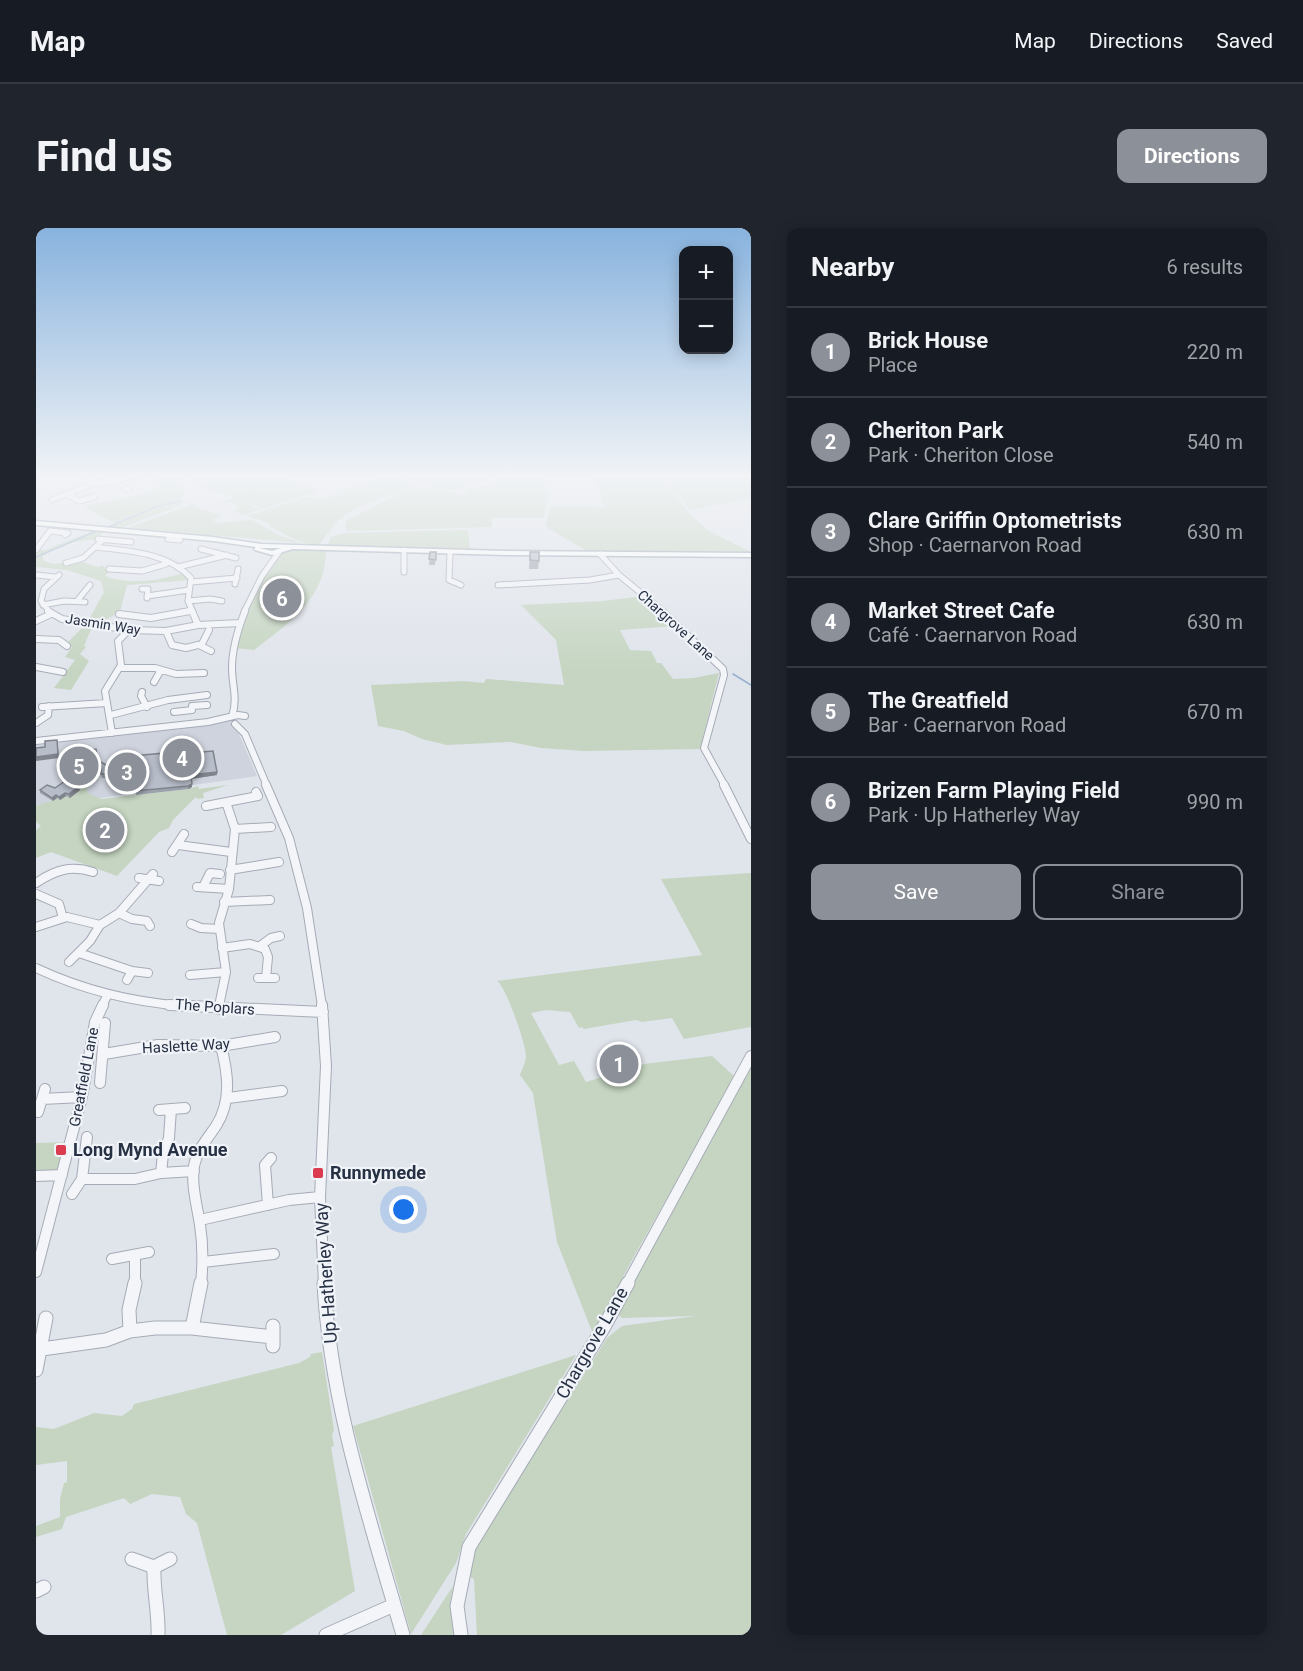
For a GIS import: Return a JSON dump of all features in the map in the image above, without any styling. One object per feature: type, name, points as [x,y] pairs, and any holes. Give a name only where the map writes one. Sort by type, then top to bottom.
[{"type":"main road","points":[[205,540],[228,541],[271,549],[304,547],[450,552],[751,555]]},
{"type":"street","points":[[66,563],[83,558],[101,540]]},
{"type":"street","points":[[108,540],[131,542]]},
{"type":"street","points":[[95,547],[143,552],[187,572],[191,582],[188,601],[190,611],[198,625]]},
{"type":"street","points":[[271,549],[271,561]]},
{"type":"street","name":"Up Hatherley Way","points":[[246,734],[246,718],[237,702],[232,665],[240,623],[271,561],[271,549]]},
{"type":"street","points":[[204,550],[236,558]]},
{"type":"street","points":[[404,550],[404,572]]},
{"type":"street","points":[[450,552],[449,580],[461,585]]},
{"type":"street","name":"Chargrove Lane","points":[[600,554],[619,575],[683,629],[723,669],[724,675],[704,748],[734,800],[751,839]]},
{"type":"street","points":[[178,567],[192,561],[213,560],[227,555]]},
{"type":"street","points":[[109,569],[142,571],[166,564]]},
{"type":"street","points":[[191,582],[236,581],[238,569]]},
{"type":"street","name":"Jasmin Way","points":[[36,572],[57,576],[39,596],[51,614],[68,621],[129,630],[166,631],[198,625],[240,623]]},
{"type":"street","points":[[498,585],[590,580],[619,575]]},
{"type":"street","points":[[77,601],[89,588]]},
{"type":"street","points":[[142,589],[148,589],[147,597],[189,590]]},
{"type":"street","points":[[188,601],[221,600]]},
{"type":"street","points":[[43,605],[85,602]]},
{"type":"street","points":[[119,614],[122,612],[151,618],[190,611]]},
{"type":"street","points":[[36,621],[51,614]]},
{"type":"street","points":[[112,733],[106,688],[120,668],[122,659],[118,643],[129,630]]},
{"type":"street","points":[[199,645],[209,630]]},
{"type":"street","points":[[166,631],[167,637],[174,646],[186,648],[199,645],[212,651]]},
{"type":"street","points":[[36,639],[59,640],[67,646]]},
{"type":"street","points":[[36,667],[63,672]]},
{"type":"street","points":[[120,668],[161,670],[172,674],[204,673]]},
{"type":"street","points":[[154,682],[161,670]]},
{"type":"street","points":[[139,695],[147,707]]},
{"type":"street","points":[[111,715],[168,700],[207,695]]},
{"type":"street","points":[[196,696],[198,705]]},
{"type":"street","name":"Up Hatherley Way","points":[[237,702],[232,720],[246,734],[285,828],[299,871],[307,908],[323,1012],[326,1074],[320,1197],[325,1305],[333,1365],[358,1480],[403,1635]]},
{"type":"street","points":[[40,723],[48,715],[45,707],[85,707],[107,704]]},
{"type":"street","points":[[174,712],[192,710],[192,706],[207,705]]},
{"type":"street","points":[[36,741],[246,718]]},
{"type":"street","points":[[206,806],[258,796],[256,792]]},
{"type":"street","points":[[218,1009],[226,972],[219,929],[229,889],[231,852],[236,829],[226,802]]},
{"type":"street","points":[[236,829],[271,827]]},
{"type":"street","points":[[184,834],[175,849],[231,852]]},
{"type":"street","points":[[230,870],[279,862]]},
{"type":"street","points":[[36,882],[64,866],[93,872]]},
{"type":"street","points":[[220,874],[210,873],[200,887],[229,889]]},
{"type":"street","points":[[69,962],[100,926],[119,913],[151,879]]},
{"type":"street","points":[[36,894],[59,904],[63,918]]},
{"type":"street","points":[[224,902],[264,899]]},
{"type":"street","points":[[119,913],[132,920],[149,921]]},
{"type":"street","points":[[36,927],[63,918],[86,920],[100,926]]},
{"type":"street","points":[[191,924],[201,928],[219,929]]},
{"type":"street","points":[[260,946],[271,938],[280,936]]},
{"type":"street","points":[[222,948],[246,943],[260,946],[268,954],[267,978]]},
{"type":"street","points":[[79,953],[132,971],[148,973]]},
{"type":"street","points":[[36,968],[63,982],[108,994]]},
{"type":"street","points":[[127,980],[132,971]]},
{"type":"street","points":[[190,975],[226,972]]},
{"type":"street","name":"The Poplars","points":[[108,994],[218,1009],[323,1012]]},
{"type":"street","name":"Greatfield Lane","points":[[36,1272],[82,1097],[95,1022],[108,994]]},
{"type":"street","points":[[100,1083],[105,1023]]},
{"type":"street","name":"Haslette Way","points":[[104,1054],[158,1045],[221,1046],[271,1036]]},
{"type":"street","points":[[192,1328],[200,1294],[203,1262],[194,1171],[200,1149],[219,1121],[228,1098],[221,1046]]},
{"type":"street","name":"Chargrove Lane","points":[[461,1635],[457,1606],[469,1547],[605,1325],[751,1056]]},
{"type":"street","points":[[228,1098],[282,1091]]},
{"type":"street","points":[[38,1112],[43,1094],[82,1097]]},
{"type":"street","points":[[159,1110],[185,1108]]},
{"type":"street","points":[[161,1173],[163,1154],[169,1138],[171,1109]]},
{"type":"street","points":[[72,1194],[82,1179],[87,1137]]},
{"type":"street","points":[[265,1163],[268,1204]]},
{"type":"street","points":[[82,1179],[135,1179],[161,1173],[194,1171]]},
{"type":"street","points":[[36,1176],[62,1175]]},
{"type":"street","points":[[200,1220],[268,1204],[320,1197]]},
{"type":"street","points":[[112,1259],[149,1252]]},
{"type":"street","points":[[203,1262],[273,1254]]},
{"type":"street","points":[[130,1331],[129,1310],[135,1286],[135,1255]]},
{"type":"street","points":[[36,1370],[46,1318]]},
{"type":"street","points":[[42,1348],[106,1340],[130,1331],[192,1328],[273,1337]]},
{"type":"street","points":[[132,1559],[154,1567],[170,1559]]},
{"type":"street","points":[[154,1567],[153,1589],[159,1615],[158,1635]]},
{"type":"street","points":[[326,1635],[394,1605]]},
{"type":"shaded area","points":[[233,720],[257,776],[36,807],[36,745]]},
{"type":"green space","points":[[71,540],[95,540],[61,546],[43,556],[43,560],[55,564],[76,561],[99,567],[102,565],[109,572],[105,576],[126,581],[157,579],[187,572],[191,580],[127,585],[120,612],[92,627],[84,646],[86,647],[80,654],[89,661],[71,690],[54,688],[75,660],[65,657],[72,647],[67,643],[87,623],[104,592],[101,581],[67,570],[36,567],[36,550],[45,550]]},
{"type":"green space","points":[[263,540],[292,540],[302,543]]},
{"type":"green space","points":[[297,540],[323,540],[320,544]]},
{"type":"green space","points":[[330,540],[469,540],[470,550],[327,546]]},
{"type":"green space","points":[[568,540],[726,540],[751,552],[588,552]]},
{"type":"green space","points":[[290,548],[326,548],[325,566],[313,595],[304,608],[254,650],[234,648],[247,606],[279,552]]},
{"type":"green space","points":[[643,596],[677,626],[620,630],[630,650],[651,651],[657,663],[661,663],[673,679],[719,673],[700,749],[584,751],[541,748],[511,742],[447,745],[422,739],[404,731],[378,726],[371,685],[463,681],[484,683],[486,679],[564,685],[556,640],[521,605],[602,601]]},
{"type":"green space","points":[[87,784],[87,793],[101,799],[198,786],[199,789],[228,785],[203,793],[204,798],[196,797],[173,820],[169,828],[159,832],[117,876],[51,852],[36,858],[36,830],[41,826],[36,822],[36,806],[66,796],[70,798],[77,793],[79,786]]},
{"type":"green space","points":[[751,873],[751,1027],[684,1039],[672,1018],[642,1022],[636,1020],[584,1029],[579,1028],[570,1012],[546,1010],[531,1013],[559,1065],[574,1061],[586,1082],[644,1064],[712,1056],[735,1077],[593,1334],[557,1242],[533,1093],[520,1075],[526,1056],[525,1050],[510,1004],[497,981],[702,955],[661,879]]},
{"type":"green space","points":[[751,1066],[751,1635],[477,1635],[474,1579],[468,1576],[470,1556],[607,1338],[622,1326],[696,1316],[622,1318],[617,1313]]},
{"type":"green space","points":[[71,1142],[62,1175],[36,1176],[36,1143]]},
{"type":"green space","points":[[322,1352],[334,1430],[332,1435],[334,1446],[331,1447],[355,1591],[281,1635],[227,1635],[197,1523],[186,1514],[180,1497],[152,1494],[130,1504],[124,1498],[66,1517],[62,1529],[36,1537],[36,1526],[60,1517],[60,1499],[64,1483],[67,1482],[67,1461],[36,1465],[36,1427],[54,1429],[94,1413],[122,1416],[132,1409],[134,1404],[299,1363],[311,1354]]},
{"type":"green space","points":[[576,1355],[466,1534],[456,1563],[411,1634],[353,1426]]},
{"type":"green space","points":[[453,1586],[450,1603],[454,1635],[421,1635]]},
{"type":"building","points":[[430,552],[436,552],[436,560],[429,559]]},
{"type":"building","points":[[530,552],[539,552],[539,561],[530,560]]},
{"type":"building","points":[[57,740],[58,754],[36,757],[36,748],[45,747],[45,741]]},
{"type":"building","points":[[96,749],[98,762],[86,764],[86,760],[79,761],[69,757],[72,753]]},
{"type":"building","points":[[196,750],[213,751],[217,772],[191,775],[192,784],[188,786],[135,791],[135,785],[120,787],[119,774],[101,774],[101,762],[106,765],[134,763],[133,756]]},
{"type":"building","points":[[68,779],[78,783],[79,786],[69,794],[65,793],[59,797],[56,795],[52,798],[40,790],[47,785],[55,788]]},
{"type":"waterway","points":[[36,557],[77,540]]},
{"type":"waterway","points":[[733,674],[751,685]]},
{"type":"place","name":"Brizen Farm Playing Field","points":[[282,598]]},
{"type":"place","name":"Market Street Cafe","points":[[182,758]]},
{"type":"place","name":"The Greatfield","points":[[79,766]]},
{"type":"place","name":"Clare Griffin Optometrists","points":[[127,772]]},
{"type":"place","name":"Cheriton Park","points":[[105,830]]},
{"type":"place","name":"Brick House","points":[[619,1064]]},
{"type":"place","name":"Long Mynd Avenue","points":[[61,1150]]},
{"type":"place","name":"Runnymede","points":[[318,1173]]}]
